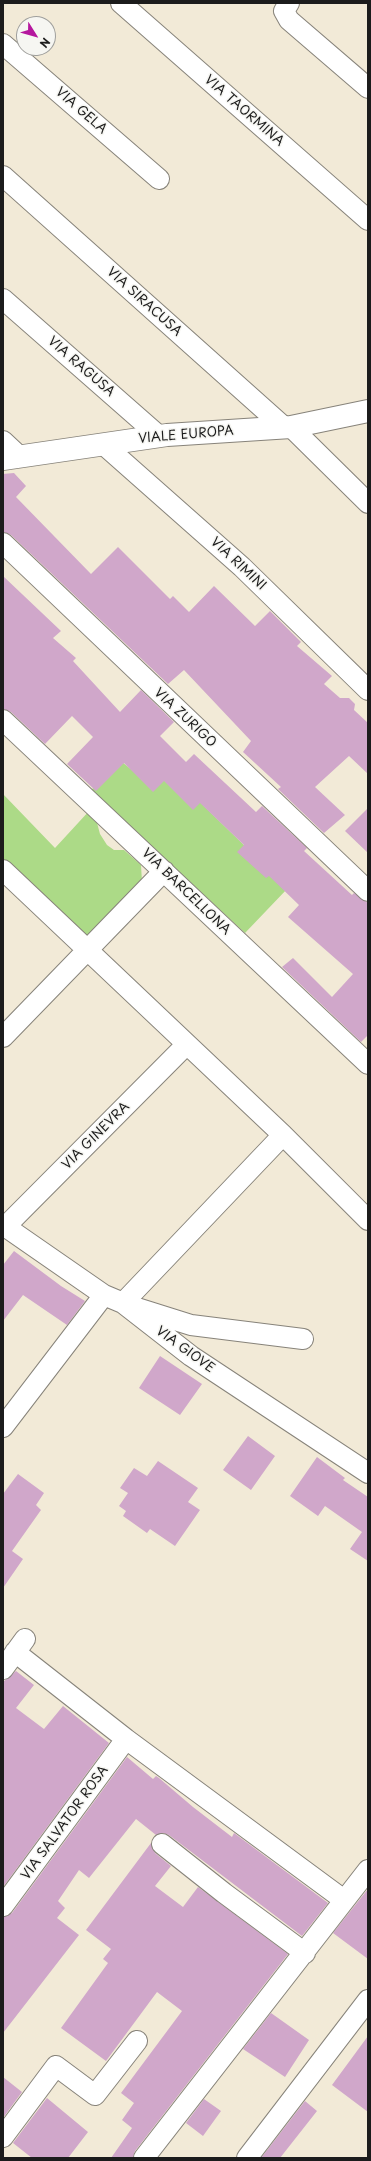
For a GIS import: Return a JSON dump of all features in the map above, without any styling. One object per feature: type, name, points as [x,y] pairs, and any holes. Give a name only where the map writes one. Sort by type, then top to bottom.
[{"type":"street","name":"VIA TAORMINA","points":[[121,3],[368,220]]},
{"type":"street","points":[[289,3],[284,11],[289,20],[368,88]]},
{"type":"street","name":"VIA GELA","points":[[3,44],[159,179]]},
{"type":"street","name":"VIA SIRACUSA","points":[[3,176],[288,427],[368,503]]},
{"type":"street","name":"VIA RAGUSA","points":[[3,298],[159,436]]},
{"type":"street","name":"VIALE EUROPA","points":[[11,458],[159,436],[288,427],[368,411]]},
{"type":"street","points":[[3,441],[11,458]]},
{"type":"street","name":"VIA RIMINI","points":[[103,444],[242,567],[368,690]]},
{"type":"street","name":"VIA ZURIGO","points":[[3,543],[368,891]]},
{"type":"street","name":"VIA BARCELLONA","points":[[3,720],[368,1064]]},
{"type":"street","points":[[3,870],[186,1045],[283,1135],[368,1220]]},
{"type":"street","points":[[3,1037],[164,871]]},
{"type":"street","name":"VIA GINEVRA","points":[[4,1226],[186,1045]]},
{"type":"street","points":[[283,1135],[123,1303],[190,1325],[272,1337],[303,1339]]},
{"type":"street","name":"VIA GIOVE","points":[[4,1226],[104,1295],[123,1303],[191,1356],[368,1473]]},
{"type":"street","points":[[3,1427],[104,1295]]},
{"type":"street","points":[[3,1669],[20,1646],[126,1739],[344,1900]]},
{"type":"street","name":"VIA SALVATOR ROSA","points":[[3,1906],[126,1739]]},
{"type":"street","points":[[162,1844],[304,1953]]},
{"type":"street","points":[[144,2158],[368,1870]]},
{"type":"street","points":[[247,2158],[368,2000]]},
{"type":"street","points":[[3,2137],[56,2066],[95,2095],[137,2041]]},
{"type":"green space","points":[[122,762],[132,770],[171,774],[288,888],[245,933],[91,790]]},
{"type":"green space","points":[[3,794],[55,848],[90,810],[96,819],[100,834],[107,845],[114,850],[124,850],[141,865],[142,882],[88,939],[3,859]]},
{"type":"building","points":[[14,473],[26,486],[16,497],[91,574],[118,547],[170,599],[173,596],[189,612],[214,586],[255,626],[270,611],[301,642],[297,646],[332,676],[324,684],[340,698],[349,698],[355,704],[354,710],[368,723],[368,774],[349,756],[315,787],[345,815],[324,833],[278,789],[281,787],[243,752],[251,741],[184,670],[168,684],[11,535],[3,532],[3,474]]},
{"type":"building","points":[[3,576],[61,631],[53,638],[76,658],[73,661],[120,712],[141,690],[174,722],[160,736],[186,762],[194,754],[256,812],[262,806],[307,848],[304,851],[352,895],[354,893],[368,903],[368,1035],[361,1042],[282,967],[293,958],[332,997],[353,974],[288,917],[299,905],[269,876],[266,878],[237,852],[244,845],[200,803],[193,810],[164,781],[153,792],[124,763],[96,791],[67,764],[93,737],[72,716],[45,744],[11,712],[3,709]]},
{"type":"building","points":[[368,808],[368,853],[345,831]]},
{"type":"building","points":[[14,1251],[61,1286],[85,1301],[67,1325],[23,1295],[3,1321],[3,1265]]},
{"type":"building","points":[[160,1356],[202,1384],[180,1415],[139,1388]]},
{"type":"building","points":[[248,1436],[275,1456],[251,1490],[223,1470]]},
{"type":"building","points":[[317,1457],[345,1478],[343,1480],[368,1497],[368,1561],[350,1549],[362,1532],[325,1506],[318,1516],[290,1496]]},
{"type":"building","points":[[158,1461],[198,1488],[188,1502],[200,1510],[175,1546],[150,1529],[147,1533],[123,1516],[126,1511],[119,1506],[128,1493],[120,1488],[134,1468],[147,1476]]},
{"type":"building","points":[[18,1474],[44,1493],[36,1505],[41,1510],[12,1551],[23,1559],[3,1588],[3,1494]]},
{"type":"building","points":[[16,1671],[34,1685],[16,1708],[44,1729],[63,1706],[109,1743],[3,1887],[3,1682]]},
{"type":"building","points":[[127,1757],[153,1779],[156,1776],[159,1778],[232,1837],[234,1833],[328,1903],[302,1936],[169,1835],[163,1833],[156,1835],[136,1819],[89,1878],[79,1870],[58,1901],[65,1908],[57,1918],[79,1935],[3,2033],[3,1917],[12,1913]]},
{"type":"building","points":[[151,1843],[155,1853],[171,1866],[155,1886],[183,1907],[198,1887],[288,1954],[135,2151],[133,2158],[111,2158],[132,2128],[122,2120],[134,2103],[121,2093],[182,2011],[157,1992],[106,2061],[61,2028],[108,1963],[103,1959],[111,1949],[86,1930]]},
{"type":"building","points":[[368,1889],[368,1959],[333,1933]]},
{"type":"building","points":[[271,2013],[309,2040],[285,2077],[243,2049]]},
{"type":"building","points":[[368,2036],[368,2112],[332,2085]]},
{"type":"building","points":[[3,2077],[22,2092],[3,2118]]},
{"type":"building","points":[[47,2098],[88,2132],[68,2158],[32,2158],[13,2143]]},
{"type":"building","points":[[204,2099],[221,2111],[203,2136],[186,2123]]},
{"type":"building","points":[[305,2101],[317,2111],[280,2158],[261,2158]]}]
